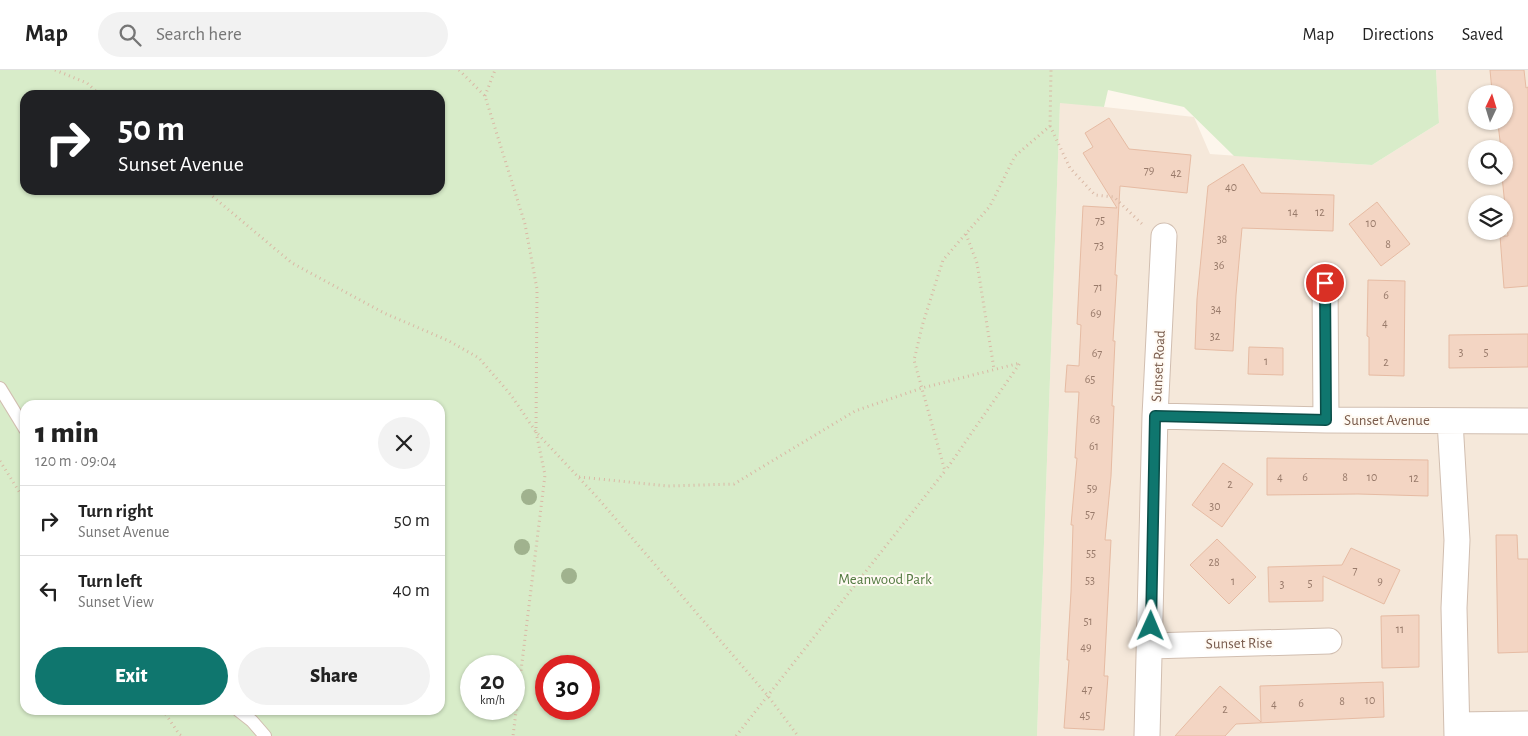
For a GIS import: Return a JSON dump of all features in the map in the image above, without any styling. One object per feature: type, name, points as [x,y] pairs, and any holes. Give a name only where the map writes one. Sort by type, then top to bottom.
[{"type":"street","name":"Sunset Road","points":[[1147,736],[1155,416],[1164,236]]},
{"type":"street","points":[[1325,283],[1326,420]]},
{"type":"street","name":"Sunset Avenue","points":[[1155,416],[1326,420],[1528,421]]},
{"type":"street","points":[[1450,421],[1457,540],[1454,608],[1457,730],[1528,724]]},
{"type":"street","name":"Sunset Rise","points":[[1150,646],[1328,641]]},
{"type":"lane","points":[[0,388],[20,421]]},
{"type":"lane","points":[[244,715],[265,736]]},
{"type":"path","points":[[55,70],[88,83],[95,90]]},
{"type":"path","points":[[459,70],[485,96],[525,224],[537,289],[536,432],[545,474],[513,736]]},
{"type":"path","points":[[485,96],[495,70]]},
{"type":"path","points":[[1052,70],[1050,126],[1070,168],[1095,194],[1114,197],[1143,225],[1164,236]]},
{"type":"path","points":[[945,471],[914,360],[923,323],[943,260],[990,206],[1015,156],[1050,126]]},
{"type":"path","points":[[211,195],[292,263],[384,313],[449,341],[479,358],[511,395],[536,432],[579,477],[768,696],[798,736]]},
{"type":"path","points":[[966,234],[977,263],[994,369]]},
{"type":"path","points":[[579,477],[668,486],[734,484],[855,411],[922,388],[1020,363],[945,471],[736,736]]},
{"type":"path","points":[[0,461],[20,493]]},
{"type":"path","points":[[166,715],[182,736]]},
{"type":"shaded area","points":[[1436,70],[1528,70],[1528,736],[1037,736],[1060,102],[1194,117],[1210,154],[1372,165],[1439,123]]},
{"type":"green space","name":"Meanwood Park","points":[[0,70],[1436,70],[1439,123],[1372,165],[1234,156],[1184,107],[1108,90],[1104,107],[1060,103],[1037,736],[0,736]]},
{"type":"building","points":[[1490,70],[1524,70],[1526,88],[1528,87],[1528,286],[1504,288],[1500,240],[1513,240],[1513,195],[1504,195],[1503,185],[1513,185],[1513,140],[1500,140],[1499,130],[1513,130],[1513,85],[1491,85]]},
{"type":"building","points":[[1109,118],[1129,149],[1191,155],[1187,193],[1120,186],[1113,341],[1115,341],[1112,406],[1114,406],[1111,476],[1105,540],[1111,540],[1104,676],[1108,676],[1104,730],[1064,728],[1069,660],[1067,660],[1073,525],[1071,525],[1077,458],[1075,458],[1079,392],[1065,392],[1067,365],[1079,366],[1081,325],[1077,324],[1083,206],[1117,208],[1083,153],[1093,147],[1085,133]]},
{"type":"building","points":[[1243,164],[1261,193],[1334,195],[1333,231],[1242,228],[1233,351],[1195,349],[1197,299],[1208,186]]},
{"type":"building","points":[[1377,202],[1410,244],[1381,266],[1349,224]]},
{"type":"building","points":[[1368,280],[1405,281],[1404,376],[1369,375],[1369,337],[1367,336]]},
{"type":"building","points":[[1528,334],[1528,367],[1449,368],[1449,335]]},
{"type":"building","points":[[1249,347],[1283,348],[1283,375],[1248,374]]},
{"type":"building","points":[[1267,458],[1428,460],[1428,496],[1358,494],[1267,495]]},
{"type":"building","points":[[1223,463],[1253,484],[1222,527],[1192,505]]},
{"type":"building","points":[[1496,535],[1517,535],[1518,559],[1528,559],[1528,652],[1498,653]]},
{"type":"building","points":[[1217,539],[1256,577],[1229,604],[1190,565]]},
{"type":"building","points":[[1351,548],[1400,570],[1384,604],[1323,576],[1323,601],[1269,602],[1268,567],[1342,565]]},
{"type":"building","points":[[1419,615],[1419,667],[1382,668],[1381,616]]},
{"type":"building","points":[[1383,682],[1384,717],[1236,724],[1225,736],[1175,736],[1220,686],[1261,722],[1260,686]]},
{"type":"route","points":[[1151,626],[1155,416],[1326,420],[1325,283]]}]
